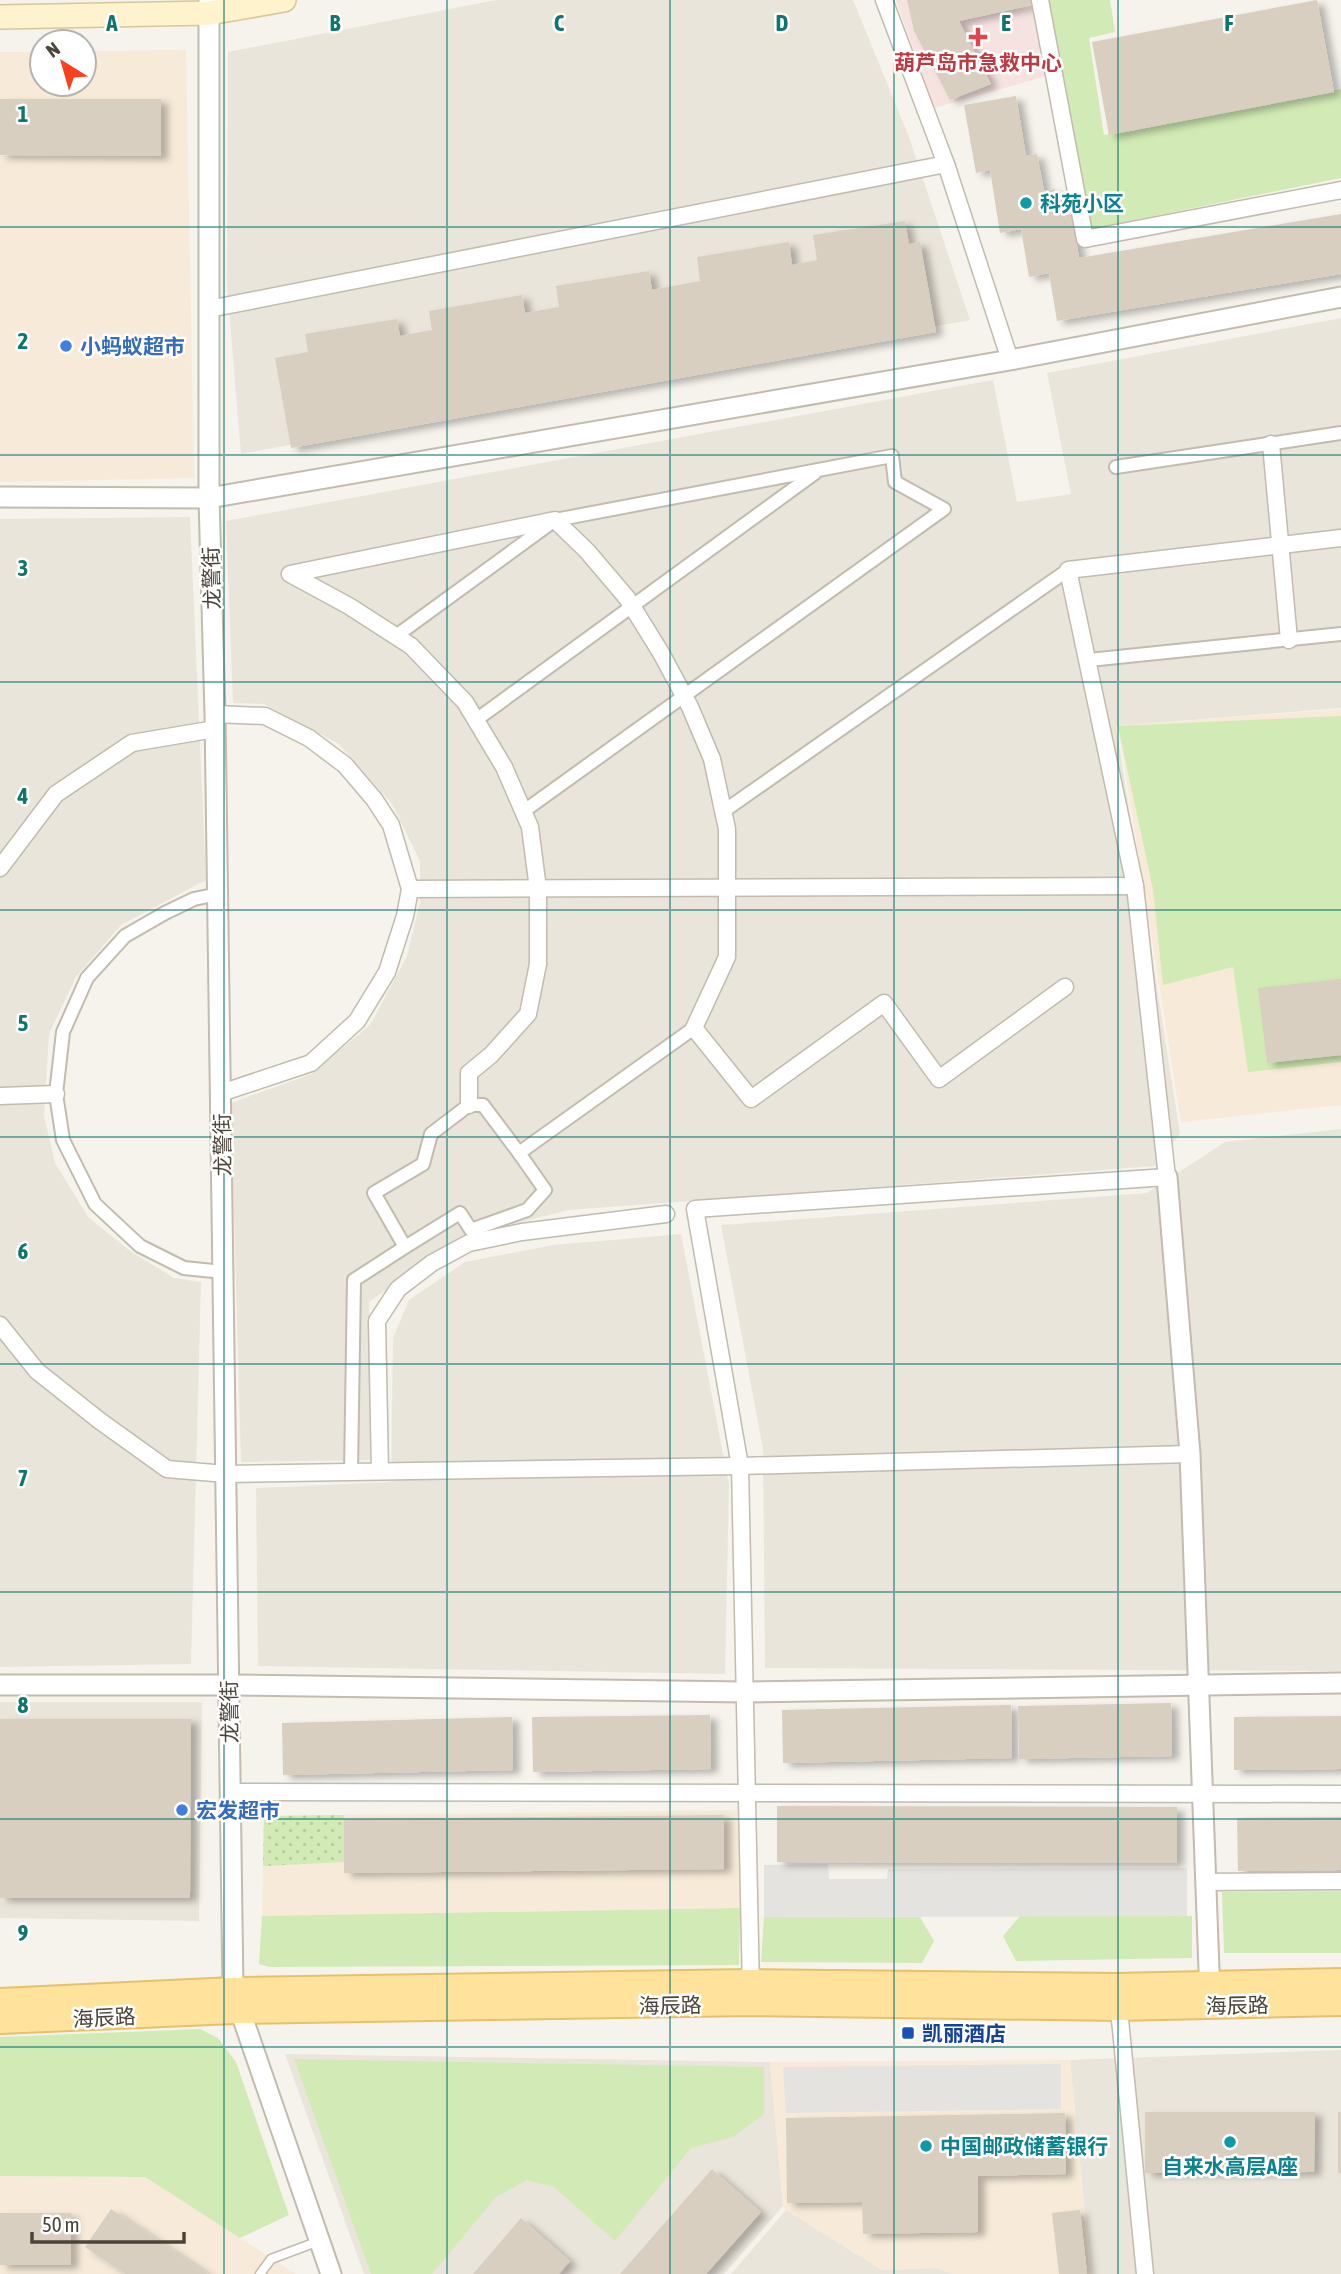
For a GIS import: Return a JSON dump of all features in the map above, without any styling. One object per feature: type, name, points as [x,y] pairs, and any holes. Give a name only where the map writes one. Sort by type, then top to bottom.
[{"type":"main road","points":[[0,17],[209,7],[284,0]]},
{"type":"main road","name":"海辰路","points":[[1210,1995],[1341,1981]]},
{"type":"main road","name":"海辰路","points":[[0,2001],[751,1993],[1118,1997],[1210,1995],[1341,2003]]},
{"type":"main road","name":"海辰路","points":[[0,2021],[237,2000]]},
{"type":"street","points":[[884,0],[946,164],[1010,360]]},
{"type":"street","points":[[1040,0],[1086,239],[1341,190]]},
{"type":"street","name":"龙警街","points":[[209,7],[209,498],[218,894],[229,1685],[237,2000],[331,2274]]},
{"type":"street","points":[[209,309],[946,164]]},
{"type":"street","points":[[0,497],[209,498],[1010,360],[1341,298]]},
{"type":"street","points":[[1116,467],[1341,433]]},
{"type":"street","points":[[1271,444],[1289,639]]},
{"type":"street","points":[[469,1105],[470,1073],[491,1055],[527,1014],[538,964],[538,889],[530,827],[505,766],[465,702],[411,646],[349,606],[290,574],[892,456],[895,482],[944,509],[524,811]]},
{"type":"street","points":[[476,720],[820,470]]},
{"type":"street","points":[[519,1153],[694,1028],[727,957],[727,829],[712,759],[661,653],[632,607],[587,551],[555,520]]},
{"type":"street","points":[[396,636],[555,520]]},
{"type":"street","points":[[724,811],[1068,570],[1341,538]]},
{"type":"street","points":[[1068,570],[1135,886],[1167,1177],[1190,1454],[1210,1995]]},
{"type":"street","points":[[1089,660],[1341,634]]},
{"type":"street","points":[[0,868],[56,794],[132,743],[215,722],[265,716],[309,738],[345,765],[374,799],[391,825],[410,889],[405,916],[387,972],[357,1021],[311,1063],[221,1093]]},
{"type":"street","points":[[410,889],[1135,886]]},
{"type":"street","points":[[218,894],[194,899],[125,936],[87,978],[63,1032],[56,1094],[63,1140],[95,1204],[140,1246],[184,1268],[223,1272]]},
{"type":"street","points":[[694,1028],[751,1100],[884,1003],[939,1079],[1065,987]]},
{"type":"street","points":[[0,1096],[56,1094]]},
{"type":"street","points":[[351,1472],[354,1280],[460,1213],[471,1230],[527,1210],[545,1190],[483,1105],[469,1105],[431,1134],[423,1164],[374,1193],[405,1247]]},
{"type":"street","points":[[751,1993],[740,1466],[695,1209],[1167,1177]]},
{"type":"street","points":[[380,1471],[377,1321],[398,1289],[432,1263],[470,1243],[522,1232],[666,1214]]},
{"type":"street","points":[[0,1325],[37,1371],[167,1469],[226,1474],[740,1466],[1190,1454]]},
{"type":"street","points":[[0,1685],[229,1685],[745,1692],[1341,1683]]},
{"type":"street","points":[[231,1792],[1341,1794]]},
{"type":"street","points":[[1205,1882],[1341,1881]]},
{"type":"street","points":[[1118,1997],[1144,2274]]},
{"type":"lane","points":[[260,2274],[271,2259],[319,2241]]},
{"type":"shaded area","points":[[496,0],[853,0],[909,137],[970,320],[241,454],[227,285],[228,52]]},
{"type":"shaded area","name":"葫芦岛市急救中心","points":[[896,0],[1040,0],[1054,74],[934,108]]},
{"type":"shaded area","points":[[186,50],[194,478],[0,482],[0,52],[28,52],[28,98],[98,98],[98,51]]},
{"type":"shaded area","points":[[1341,318],[1341,708],[1116,726],[1180,1134],[1156,1166],[569,1210],[463,1237],[369,1302],[370,1460],[241,1462],[231,1103],[311,1074],[370,1025],[407,956],[420,902],[420,861],[392,804],[339,744],[264,704],[233,703],[226,521],[993,380],[1017,502],[1071,494],[1047,373]]},
{"type":"shaded area","points":[[190,517],[206,880],[121,925],[76,977],[49,1034],[44,1116],[55,1163],[88,1217],[130,1251],[174,1278],[201,1282],[191,1664],[0,1667],[0,519]]},
{"type":"shaded area","points":[[1341,709],[1341,1105],[1181,1122],[1118,726]]},
{"type":"shaded area","points":[[1341,1129],[1341,1671],[765,1668],[763,1449],[721,1225],[1147,1193],[1225,1142]]},
{"type":"shaded area","points":[[681,1234],[729,1485],[725,1674],[258,1666],[256,1488],[391,1482],[393,1338],[409,1300],[465,1262],[553,1245]]},
{"type":"shaded area","points":[[0,1702],[202,1702],[199,1921],[0,1918]]},
{"type":"shaded area","points":[[737,1810],[740,1908],[262,1916],[264,1816]]},
{"type":"shaded area","points":[[828,1864],[829,1879],[887,1879],[888,1869],[1187,1868],[1187,1916],[764,1917],[764,1865]]},
{"type":"shaded area","points":[[1341,2050],[1341,2274],[1091,2274],[1070,2060]]},
{"type":"shaded area","points":[[285,2054],[770,2062],[783,2206],[724,2274],[364,2274]]},
{"type":"shaded area","points":[[1070,2060],[1091,2274],[954,2274],[936,2268],[882,2270],[783,2206],[770,2062]]},
{"type":"shaded area","points":[[1061,2064],[1061,2109],[786,2113],[783,2067]]},
{"type":"shaded area","points":[[0,2176],[145,2177],[296,2274],[0,2274]]},
{"type":"shaded area","points":[[786,2210],[882,2270],[936,2268],[954,2274],[731,2274]]},
{"type":"green space","points":[[1045,0],[1110,0],[1115,32],[1089,38],[1104,135],[1341,89],[1341,178],[1090,229]]},
{"type":"green space","points":[[1341,716],[1341,1062],[1248,1072],[1233,967],[1163,985],[1153,889],[1118,726]]},
{"type":"green space","points":[[344,1815],[344,1862],[263,1866],[264,1816]]},
{"type":"green space","points":[[1341,1891],[1341,1953],[1224,1953],[1222,1892]]},
{"type":"green space","points":[[740,1908],[739,1965],[269,1967],[259,1964],[262,1916]]},
{"type":"green space","points":[[1020,1916],[1192,1916],[1192,1958],[1016,1961],[1003,1936]]},
{"type":"green space","points":[[764,1917],[920,1917],[934,1941],[922,1963],[761,1962]]},
{"type":"green space","points":[[200,2029],[218,2038],[236,2062],[289,2215],[240,2238],[145,2177],[0,2176],[0,2037]]},
{"type":"green space","points":[[294,2059],[764,2067],[764,2114],[733,2137],[691,2148],[615,2241],[554,2187],[527,2180],[496,2197],[432,2274],[371,2274]]},
{"type":"building","points":[[907,0],[1031,0],[1032,5],[959,21],[991,84],[950,100],[914,31]]},
{"type":"building","points":[[1317,0],[1334,92],[1109,135],[1092,42]]},
{"type":"building","name":"科苑小区","points":[[1016,96],[1026,156],[1037,154],[1044,191],[1055,189],[1059,216],[1072,214],[1079,258],[1341,214],[1341,274],[1057,321],[1049,273],[1029,277],[1021,229],[1000,233],[990,170],[976,173],[964,105]]},
{"type":"building","points":[[0,99],[161,99],[161,156],[0,155]]},
{"type":"building","points":[[905,221],[909,244],[920,242],[936,332],[291,448],[275,358],[308,352],[305,334],[397,319],[400,336],[432,330],[429,311],[522,295],[525,313],[559,307],[556,286],[649,271],[652,290],[700,281],[697,257],[789,242],[792,265],[817,260],[813,235]]},
{"type":"building","points":[[1341,979],[1341,1055],[1267,1063],[1258,988]]},
{"type":"building","points":[[1171,1703],[1172,1756],[1019,1759],[1018,1706]]},
{"type":"building","points":[[1011,1705],[1012,1758],[783,1763],[782,1710]]},
{"type":"building","points":[[710,1715],[711,1769],[533,1772],[532,1717]]},
{"type":"building","points":[[1341,1716],[1341,1769],[1234,1770],[1234,1717]]},
{"type":"building","points":[[512,1717],[513,1770],[283,1775],[282,1723]]},
{"type":"building","points":[[0,1719],[191,1719],[190,1898],[0,1898]]},
{"type":"building","points":[[777,1806],[1177,1807],[1177,1863],[777,1862]]},
{"type":"building","points":[[724,1815],[724,1869],[344,1873],[344,1819]]},
{"type":"building","points":[[1341,1817],[1341,1870],[1238,1871],[1237,1818]]},
{"type":"building","name":"自来水高层A座","points":[[1145,2112],[1315,2112],[1314,2172],[1145,2173]]},
{"type":"building","points":[[1338,2112],[1341,2112],[1341,2173],[1338,2173]]},
{"type":"building","name":"中国邮政储蓄银行","points":[[1065,2113],[1066,2174],[978,2176],[978,2232],[863,2234],[862,2202],[787,2203],[786,2118]]},
{"type":"building","points":[[712,2169],[761,2212],[706,2274],[620,2274]]},
{"type":"building","points":[[111,2209],[208,2274],[125,2274],[85,2247]]},
{"type":"building","points":[[1080,2210],[1087,2274],[1059,2274],[1052,2213]]},
{"type":"building","points":[[0,2213],[71,2213],[71,2265],[0,2265]]},
{"type":"building","points":[[521,2218],[570,2261],[559,2274],[473,2274]]},
{"type":"place","name":"葫芦岛市急救中心","points":[[978,37]]},
{"type":"place","name":"科苑小区","points":[[1026,203]]},
{"type":"place","name":"小蚂蚁超市","points":[[66,346]]},
{"type":"place","name":"宏发超市","points":[[182,1810]]},
{"type":"place","name":"凯丽酒店","points":[[908,2033]]},
{"type":"place","name":"自来水高层A座","points":[[1230,2142]]},
{"type":"place","name":"中国邮政储蓄银行","points":[[926,2146]]}]
